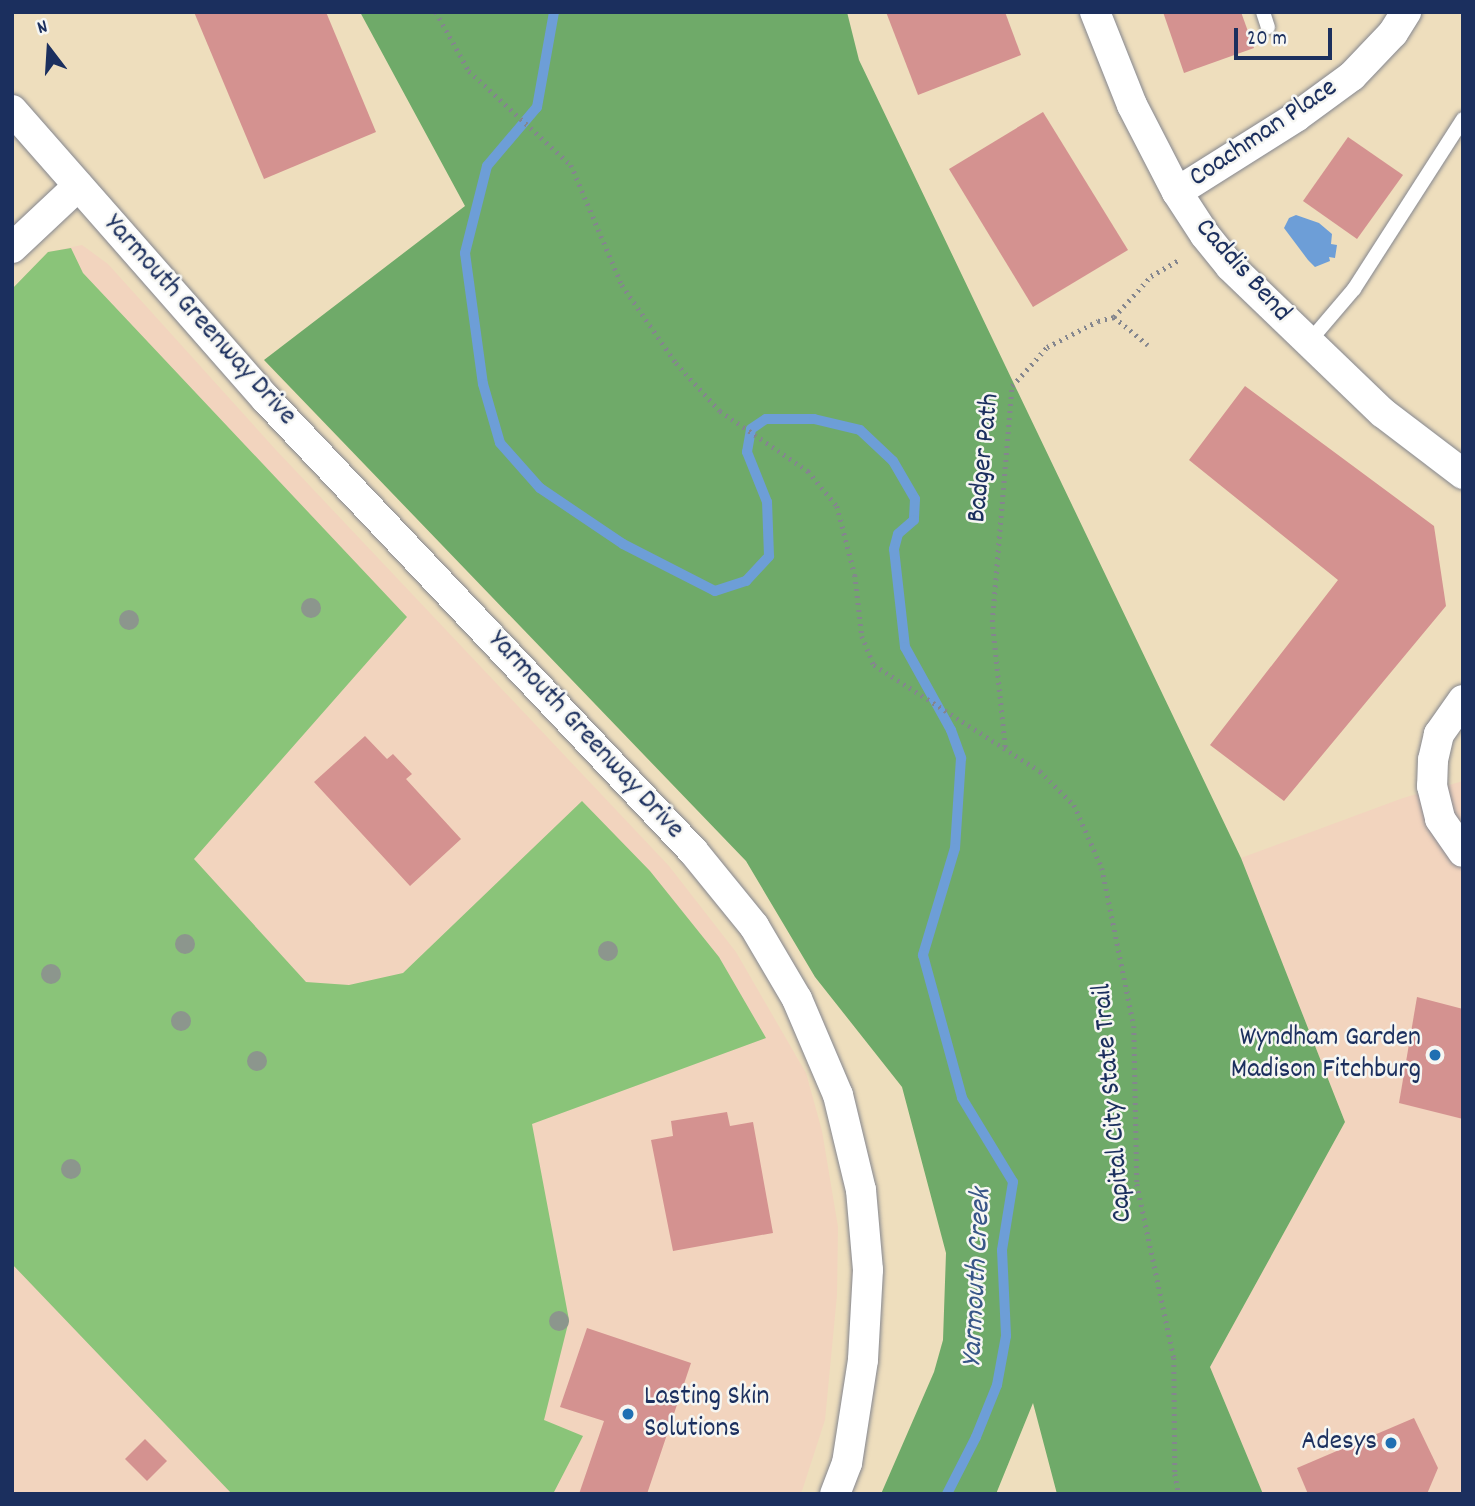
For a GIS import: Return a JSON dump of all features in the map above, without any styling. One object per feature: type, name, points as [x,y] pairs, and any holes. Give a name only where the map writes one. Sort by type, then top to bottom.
[{"type":"street","name":"Caddis Bend","points":[[1095,12],[1132,105],[1177,192],[1205,234],[1230,265],[1307,343],[1383,413],[1463,474]]},
{"type":"street","name":"Coachman Place","points":[[1177,192],[1296,117],[1352,76],[1393,33],[1406,12]]},
{"type":"street","name":"Yarmouth Greenway Drive","points":[[12,110],[266,399],[694,851],[754,926],[797,999],[838,1095],[860,1190],[868,1270],[863,1360],[846,1463],[835,1494]]},
{"type":"street","points":[[12,248],[78,186]]},
{"type":"street","points":[[1463,701],[1439,734],[1433,760],[1432,786],[1440,819],[1463,852]]},
{"type":"lane","points":[[1263,12],[1268,27]]},
{"type":"lane","points":[[1307,343],[1353,289],[1463,119]]},
{"type":"path","name":"Capital City State Trail","points":[[436,12],[469,71],[499,102],[550,143],[571,165],[622,285],[676,363],[720,411],[808,471],[837,506],[855,576],[862,636],[874,664],[1040,772],[1074,805],[1102,867],[1134,1026],[1137,1184],[1174,1358],[1175,1474],[1179,1494]]},
{"type":"path","name":"Badger Path","points":[[1005,748],[992,622],[1012,386],[1047,347],[1098,321],[1114,317],[1151,276],[1180,259]]},
{"type":"path","points":[[1114,317],[1148,345]]},
{"type":"shaded area","points":[[82,245],[108,264],[276,450],[669,866],[736,952],[806,1073],[822,1131],[838,1227],[837,1295],[825,1420],[801,1494],[12,1494],[12,289],[48,252]]},
{"type":"shaded area","points":[[1463,781],[1463,1494],[1263,1494],[1210,1367],[1345,1122],[1241,858],[1403,798]]},
{"type":"green space","points":[[360,12],[847,12],[859,60],[1241,858],[1345,1122],[1210,1367],[1263,1494],[1057,1494],[1033,1403],[996,1494],[881,1494],[934,1372],[943,1340],[946,1253],[902,1087],[815,977],[746,861],[264,360],[465,206]]},
{"type":"green space","points":[[71,248],[83,273],[407,617],[194,859],[306,982],[349,985],[403,973],[582,801],[650,871],[719,957],[766,1038],[532,1124],[569,1320],[544,1420],[583,1436],[553,1494],[232,1494],[12,1264],[12,289],[48,252]]},
{"type":"water","points":[[1296,215],[1319,223],[1332,234],[1331,244],[1337,245],[1335,258],[1329,257],[1330,261],[1315,267],[1308,260],[1284,228],[1289,218]]},
{"type":"building","points":[[194,12],[326,12],[376,132],[264,179]]},
{"type":"building","points":[[886,12],[1005,12],[1021,55],[918,95]]},
{"type":"building","points":[[1163,12],[1241,12],[1254,48],[1184,73]]},
{"type":"building","points":[[1043,112],[1128,250],[1033,307],[949,169]]},
{"type":"building","points":[[1348,137],[1403,175],[1357,239],[1303,201]]},
{"type":"building","points":[[1245,386],[1434,526],[1446,606],[1284,801],[1210,745],[1338,580],[1189,460]]},
{"type":"building","points":[[365,736],[387,759],[393,754],[412,774],[406,779],[461,839],[410,886],[314,782]]},
{"type":"building","name":"Wyndham Garden Madison Fitchburg","points":[[1417,997],[1463,1009],[1463,1119],[1399,1103]]},
{"type":"building","points":[[727,1112],[730,1126],[753,1122],[773,1233],[673,1251],[651,1140],[673,1136],[671,1121]]},
{"type":"building","name":"Lasting Skin Solutions","points":[[587,1328],[691,1363],[647,1494],[579,1494],[604,1421],[560,1407]]},
{"type":"building","name":"Adesys","points":[[1414,1418],[1438,1468],[1427,1494],[1308,1494],[1297,1468]]},
{"type":"building","points":[[145,1439],[167,1461],[147,1481],[125,1459]]},
{"type":"waterway","name":"Yarmouth Creek","points":[[554,12],[537,107],[487,166],[465,253],[483,384],[500,443],[540,488],[623,544],[715,591],[746,581],[769,556],[767,502],[747,452],[751,429],[766,419],[814,419],[860,430],[893,461],[915,499],[914,520],[898,534],[894,549],[905,647],[951,730],[961,758],[955,848],[923,955],[962,1098],[1013,1182],[1002,1250],[1006,1336],[997,1385],[976,1437],[947,1494]]},
{"type":"place","name":"Wyndham Garden Madison Fitchburg","points":[[1435,1055]]},
{"type":"place","name":"Lasting Skin Solutions","points":[[628,1414]]},
{"type":"place","name":"Adesys","points":[[1391,1443]]}]
